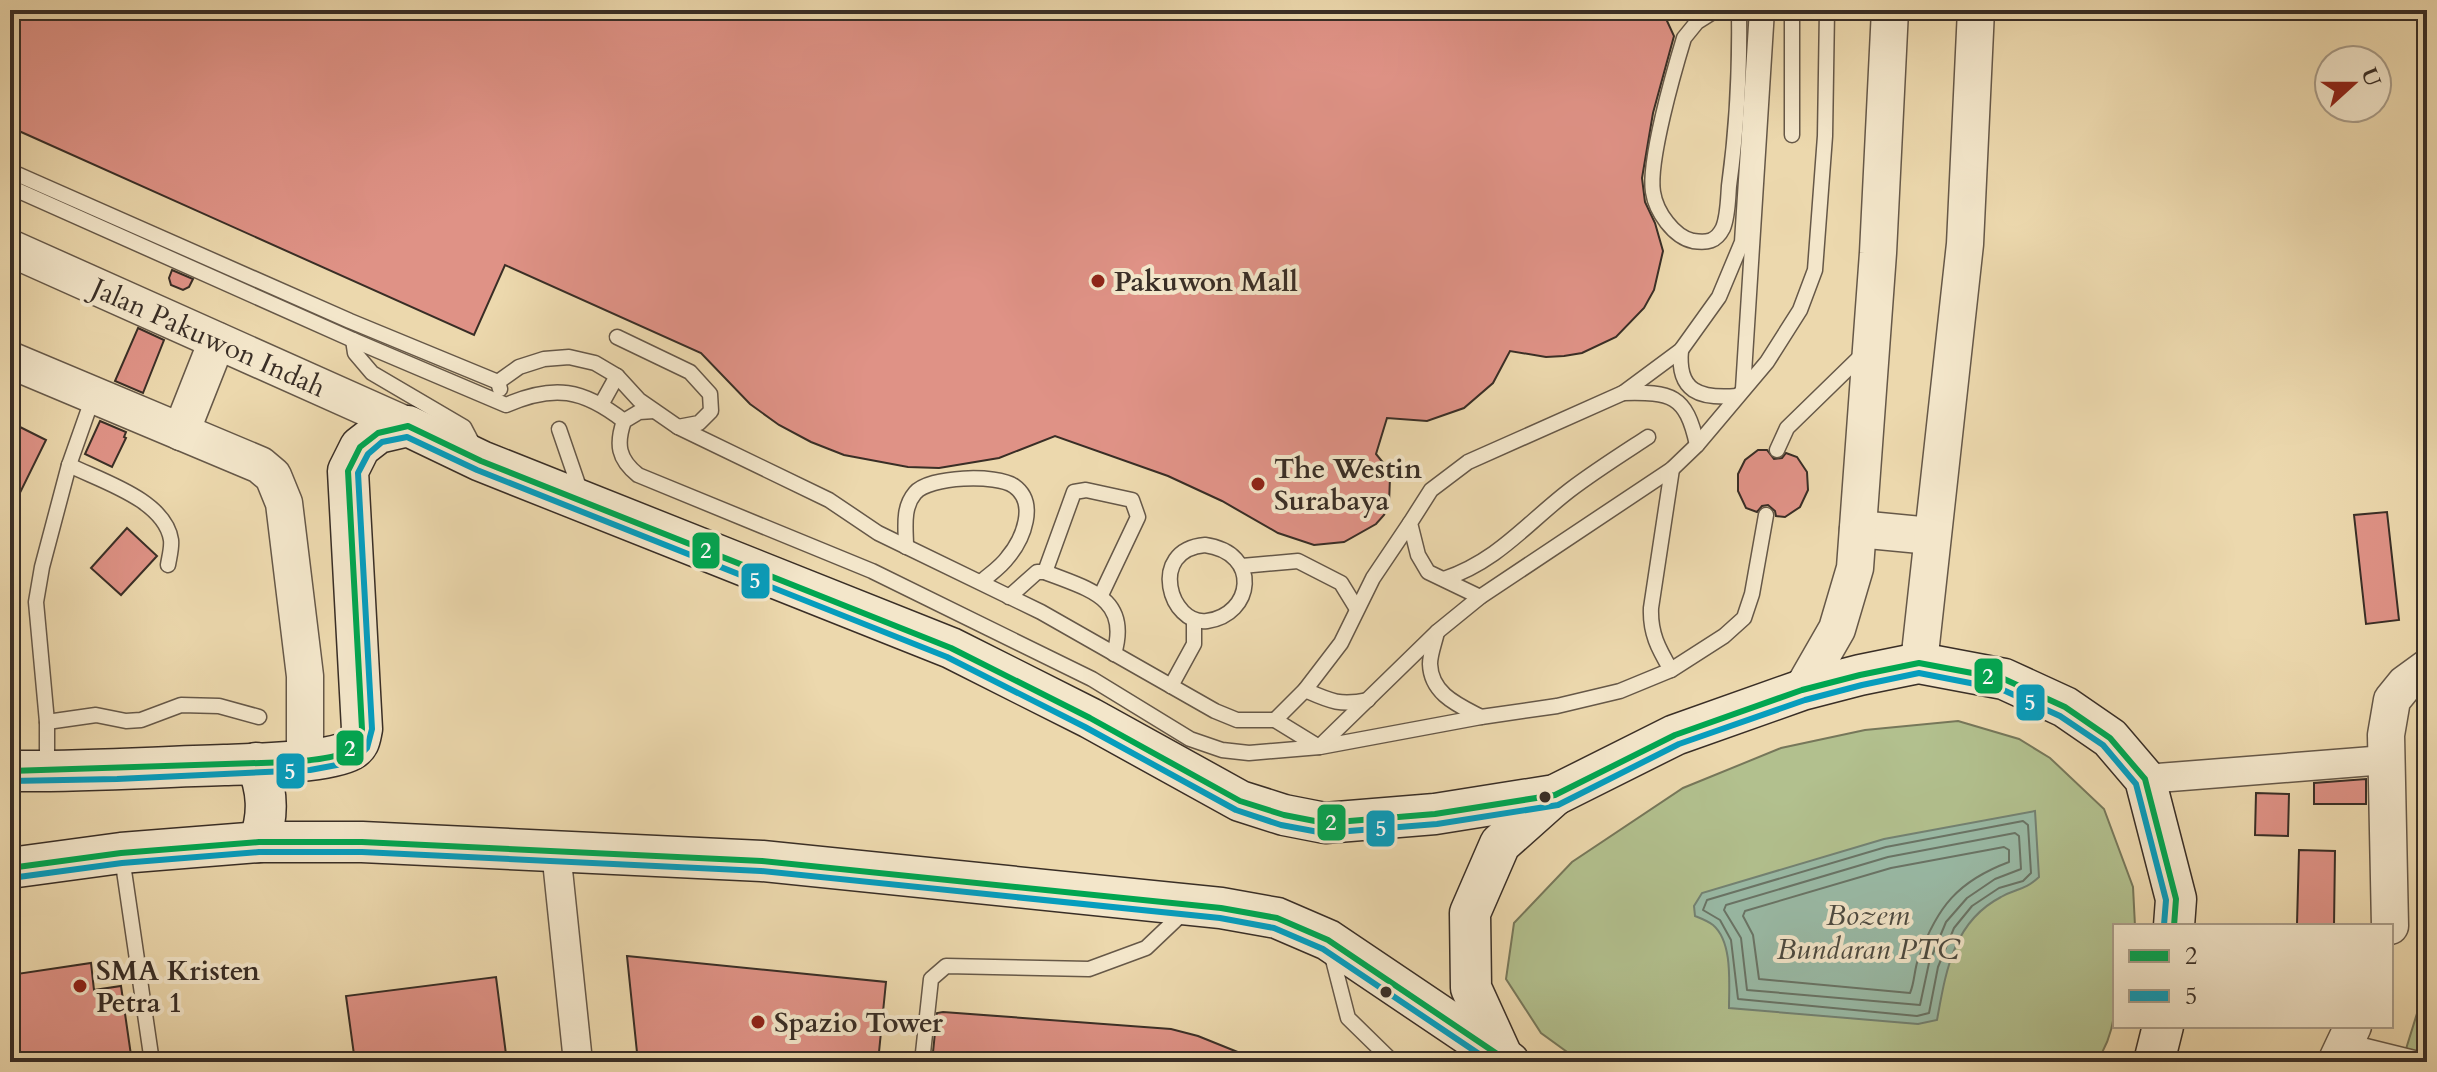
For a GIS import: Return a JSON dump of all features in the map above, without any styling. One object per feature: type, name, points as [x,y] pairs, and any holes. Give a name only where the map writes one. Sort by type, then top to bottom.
[{"type":"main road","points":[[28,771],[305,760],[347,752],[359,742],[362,729],[348,471],[360,447],[378,433],[408,426],[481,461],[951,648],[1090,718],[1240,801],[1284,815],[1325,823],[1435,814],[1555,795]]},
{"type":"main road","points":[[1506,1059],[1471,988],[1470,913],[1500,844],[1555,795],[1675,735],[1802,690],[1919,663],[2004,679],[2065,707],[2110,738],[2145,779],[2176,899],[2174,924]]},
{"type":"main road","points":[[256,763],[266,795],[265,827],[259,842]]},
{"type":"main road","points":[[10,868],[121,853],[259,842],[362,842],[762,861],[1192,905],[1277,918],[1328,940],[1506,1059]]},
{"type":"main road","points":[[2154,1062],[2162,1028]]},
{"type":"street","points":[[1802,690],[1837,629],[1855,568],[1890,10]]},
{"type":"street","points":[[1919,663],[1965,244],[1976,10]]},
{"type":"street","name":"Jalan Pakuwon Indah","points":[[10,248],[408,426]]},
{"type":"street","points":[[181,432],[217,341]]},
{"type":"street","points":[[10,360],[260,465],[273,476],[284,503],[305,676],[305,760]]},
{"type":"street","points":[[1858,529],[1931,536]]},
{"type":"street","points":[[2390,924],[2385,760],[2392,700],[2405,684],[2427,668]]},
{"type":"street","points":[[2145,779],[2385,760]]},
{"type":"street","points":[[556,851],[578,1062]]},
{"type":"lane","points":[[1716,10],[1697,22],[1684,38],[1654,161],[1653,191],[1658,208],[1684,239],[1706,243],[1717,238],[1724,225],[1733,161],[1740,55],[1739,10]]},
{"type":"lane","points":[[1275,720],[1305,690],[1341,643],[1373,578],[1431,490],[1468,462],[1623,393],[1681,350],[1719,297],[1742,242],[1757,10]]},
{"type":"lane","points":[[1740,393],[1767,10]]},
{"type":"lane","points":[[1792,10],[1792,135]]},
{"type":"lane","points":[[1320,747],[1437,632],[1480,597],[1672,469],[1697,445],[1767,362],[1800,310],[1815,270],[1825,136],[1827,10]]},
{"type":"lane","points":[[10,171],[350,321],[498,382],[506,405]]},
{"type":"lane","points":[[10,187],[506,405],[529,395],[554,391],[579,394],[602,403],[624,421]]},
{"type":"lane","points":[[617,337],[690,372],[710,394],[711,411],[699,423],[678,427]]},
{"type":"lane","points":[[353,340],[355,353],[372,373],[464,427],[481,461]]},
{"type":"lane","points":[[1777,450],[1794,420],[1871,346]]},
{"type":"lane","points":[[1681,350],[1681,374],[1694,391],[1711,397],[1740,393]]},
{"type":"lane","points":[[498,382],[519,367],[544,359],[569,357],[595,363],[617,376],[654,411],[678,427],[829,500],[878,533],[981,582],[1215,711],[1237,720],[1275,720],[1320,747]]},
{"type":"lane","points":[[602,403],[617,376]]},
{"type":"lane","points":[[1623,393],[1649,393],[1675,398],[1685,412],[1697,445]]},
{"type":"lane","points":[[28,771],[47,722],[36,602],[42,567],[69,465],[94,396]]},
{"type":"lane","points":[[654,411],[639,412],[624,421],[618,448],[625,465],[638,475],[872,571],[1092,679],[1190,739],[1222,750],[1249,753],[1320,747],[1557,706],[1608,694],[1671,670],[1724,636],[1744,618],[1752,594],[1766,515]]},
{"type":"lane","points":[[559,429],[585,502]]},
{"type":"lane","points":[[1444,579],[1480,564],[1571,489],[1648,437]]},
{"type":"lane","points":[[69,465],[148,504],[164,522],[172,541],[168,565]]},
{"type":"lane","points":[[1671,670],[1650,627],[1672,469]]},
{"type":"lane","points":[[906,547],[906,511],[915,493],[927,485],[971,478],[1012,484],[1023,495],[1027,520],[1009,557],[981,582]]},
{"type":"lane","points":[[1045,572],[1074,492],[1086,490],[1132,500],[1138,517],[1101,595]]},
{"type":"lane","points":[[1410,523],[1418,555],[1428,572],[1480,597]]},
{"type":"lane","points":[[1190,546],[1219,547],[1232,553],[1242,566],[1246,580],[1242,594],[1235,607],[1208,621],[1194,620],[1182,611],[1173,597],[1171,567],[1178,554],[1190,546]]},
{"type":"lane","points":[[1242,566],[1298,561],[1341,583],[1357,609]]},
{"type":"lane","points":[[1009,597],[1037,572],[1045,572],[1101,595],[1113,610],[1116,622],[1119,639],[1114,654]]},
{"type":"lane","points":[[1171,686],[1194,644],[1194,620]]},
{"type":"lane","points":[[1437,632],[1430,665],[1436,685],[1447,700],[1481,717]]},
{"type":"lane","points":[[1305,690],[1335,703],[1350,704],[1368,699]]},
{"type":"lane","points":[[47,722],[96,715],[126,721],[141,720],[181,705],[219,706],[259,717]]},
{"type":"lane","points":[[121,853],[152,1062]]},
{"type":"lane","points":[[922,1062],[931,979],[946,966],[1089,969],[1146,948],[1192,905]]},
{"type":"lane","points":[[1328,940],[1348,1018],[1393,1062]]},
{"type":"lane","points":[[2345,1043],[2427,1061]]},
{"type":"shaded area","points":[[1958,721],[2019,739],[2050,758],[2104,809],[2133,887],[2135,924],[2113,924],[2113,1020],[2105,1047],[2096,1062],[1581,1062],[1541,1033],[1506,979],[1514,923],[1572,862],[1683,788],[1781,748],[1865,730]]},
{"type":"shaded area","points":[[2427,981],[2427,1062],[2402,1062]]},
{"type":"water","name":"Bozem Bundaran PTC","points":[[2035,811],[2039,877],[1985,907],[1962,934],[1949,966],[1937,1020],[1918,1024],[1729,1008],[1724,942],[1713,925],[1695,916],[1694,906],[1702,893],[1884,839]]},
{"type":"building","name":"Pakuwon Mall","points":[[10,10],[1662,10],[1674,36],[1653,113],[1642,178],[1645,202],[1663,251],[1654,290],[1644,308],[1616,337],[1582,353],[1564,356],[1546,357],[1510,351],[1493,383],[1464,408],[1427,421],[1387,418],[1376,454],[1390,477],[1389,504],[1384,515],[1376,524],[1344,542],[1314,545],[1278,533],[1222,501],[1168,476],[1055,436],[999,458],[939,468],[908,467],[844,455],[779,425],[750,404],[701,353],[505,265],[474,335],[10,127]]},
{"type":"building","points":[[172,270],[193,279],[189,287],[183,290],[171,285],[169,278]]},
{"type":"building","points":[[138,328],[164,340],[143,393],[115,381]]},
{"type":"building","points":[[100,421],[126,432],[112,467],[85,454]]},
{"type":"building","points":[[10,422],[46,440],[10,513]]},
{"type":"building","points":[[1758,450],[1767,450],[1774,459],[1782,458],[1786,453],[1797,457],[1807,472],[1808,490],[1800,507],[1785,517],[1776,516],[1768,505],[1757,512],[1746,508],[1738,491],[1738,474],[1745,460]]},
{"type":"building","points":[[2387,512],[2399,620],[2366,624],[2354,515]]},
{"type":"building","points":[[127,528],[157,556],[121,595],[91,568]]},
{"type":"building","points":[[2366,779],[2366,804],[2314,804],[2314,783]]},
{"type":"building","points":[[2256,793],[2289,794],[2288,836],[2255,835]]},
{"type":"building","points":[[2299,850],[2335,851],[2334,924],[2297,924]]},
{"type":"building","name":"Spazio Tower","points":[[627,956],[886,982],[878,1062],[638,1062]]},
{"type":"building","points":[[91,963],[94,990],[121,986],[132,1062],[10,1062],[10,975]]},
{"type":"building","points":[[496,977],[507,1062],[355,1062],[346,996]]},
{"type":"building","points":[[937,1013],[1171,1029],[1198,1036],[1260,1061],[932,1062]]},
{"type":"transit line","name":"2","points":[[10,771],[290,762],[323,759],[352,747],[362,729],[348,471],[360,447],[378,433],[408,426],[481,461],[951,648],[1090,718],[1240,801],[1284,815],[1325,823],[1435,814],[1555,795],[1675,735],[1802,690],[1860,675],[1919,663],[2004,679],[2065,707],[2110,738],[2145,779],[2176,899],[2174,924]]},
{"type":"transit line","name":"5","points":[[10,781],[310,770],[357,758],[367,748],[372,729],[358,473],[368,454],[382,442],[407,437],[477,470],[947,657],[1085,727],[1236,810],[1281,825],[1324,833],[1437,824],[1558,805],[1679,744],[1805,700],[1862,685],[1919,673],[2001,689],[2060,716],[2103,745],[2136,784],[2166,900],[2164,924]]},
{"type":"transit line","name":"2","points":[[10,868],[121,853],[259,842],[362,842],[762,861],[1221,908],[1277,918],[1328,940],[1509,1062]]},
{"type":"transit line","name":"5","points":[[11,878],[122,863],[259,852],[362,852],[761,871],[1220,918],[1274,928],[1323,949],[1491,1062]]},
{"type":"place","name":"Pakuwon Mall","points":[[1098,281]]},
{"type":"place","name":"The Westin Surabaya","points":[[1258,484]]},
{"type":"place","name":"SMA Kristen Petra 1","points":[[80,986]]},
{"type":"place","name":"Spazio Tower","points":[[758,1022]]}]
